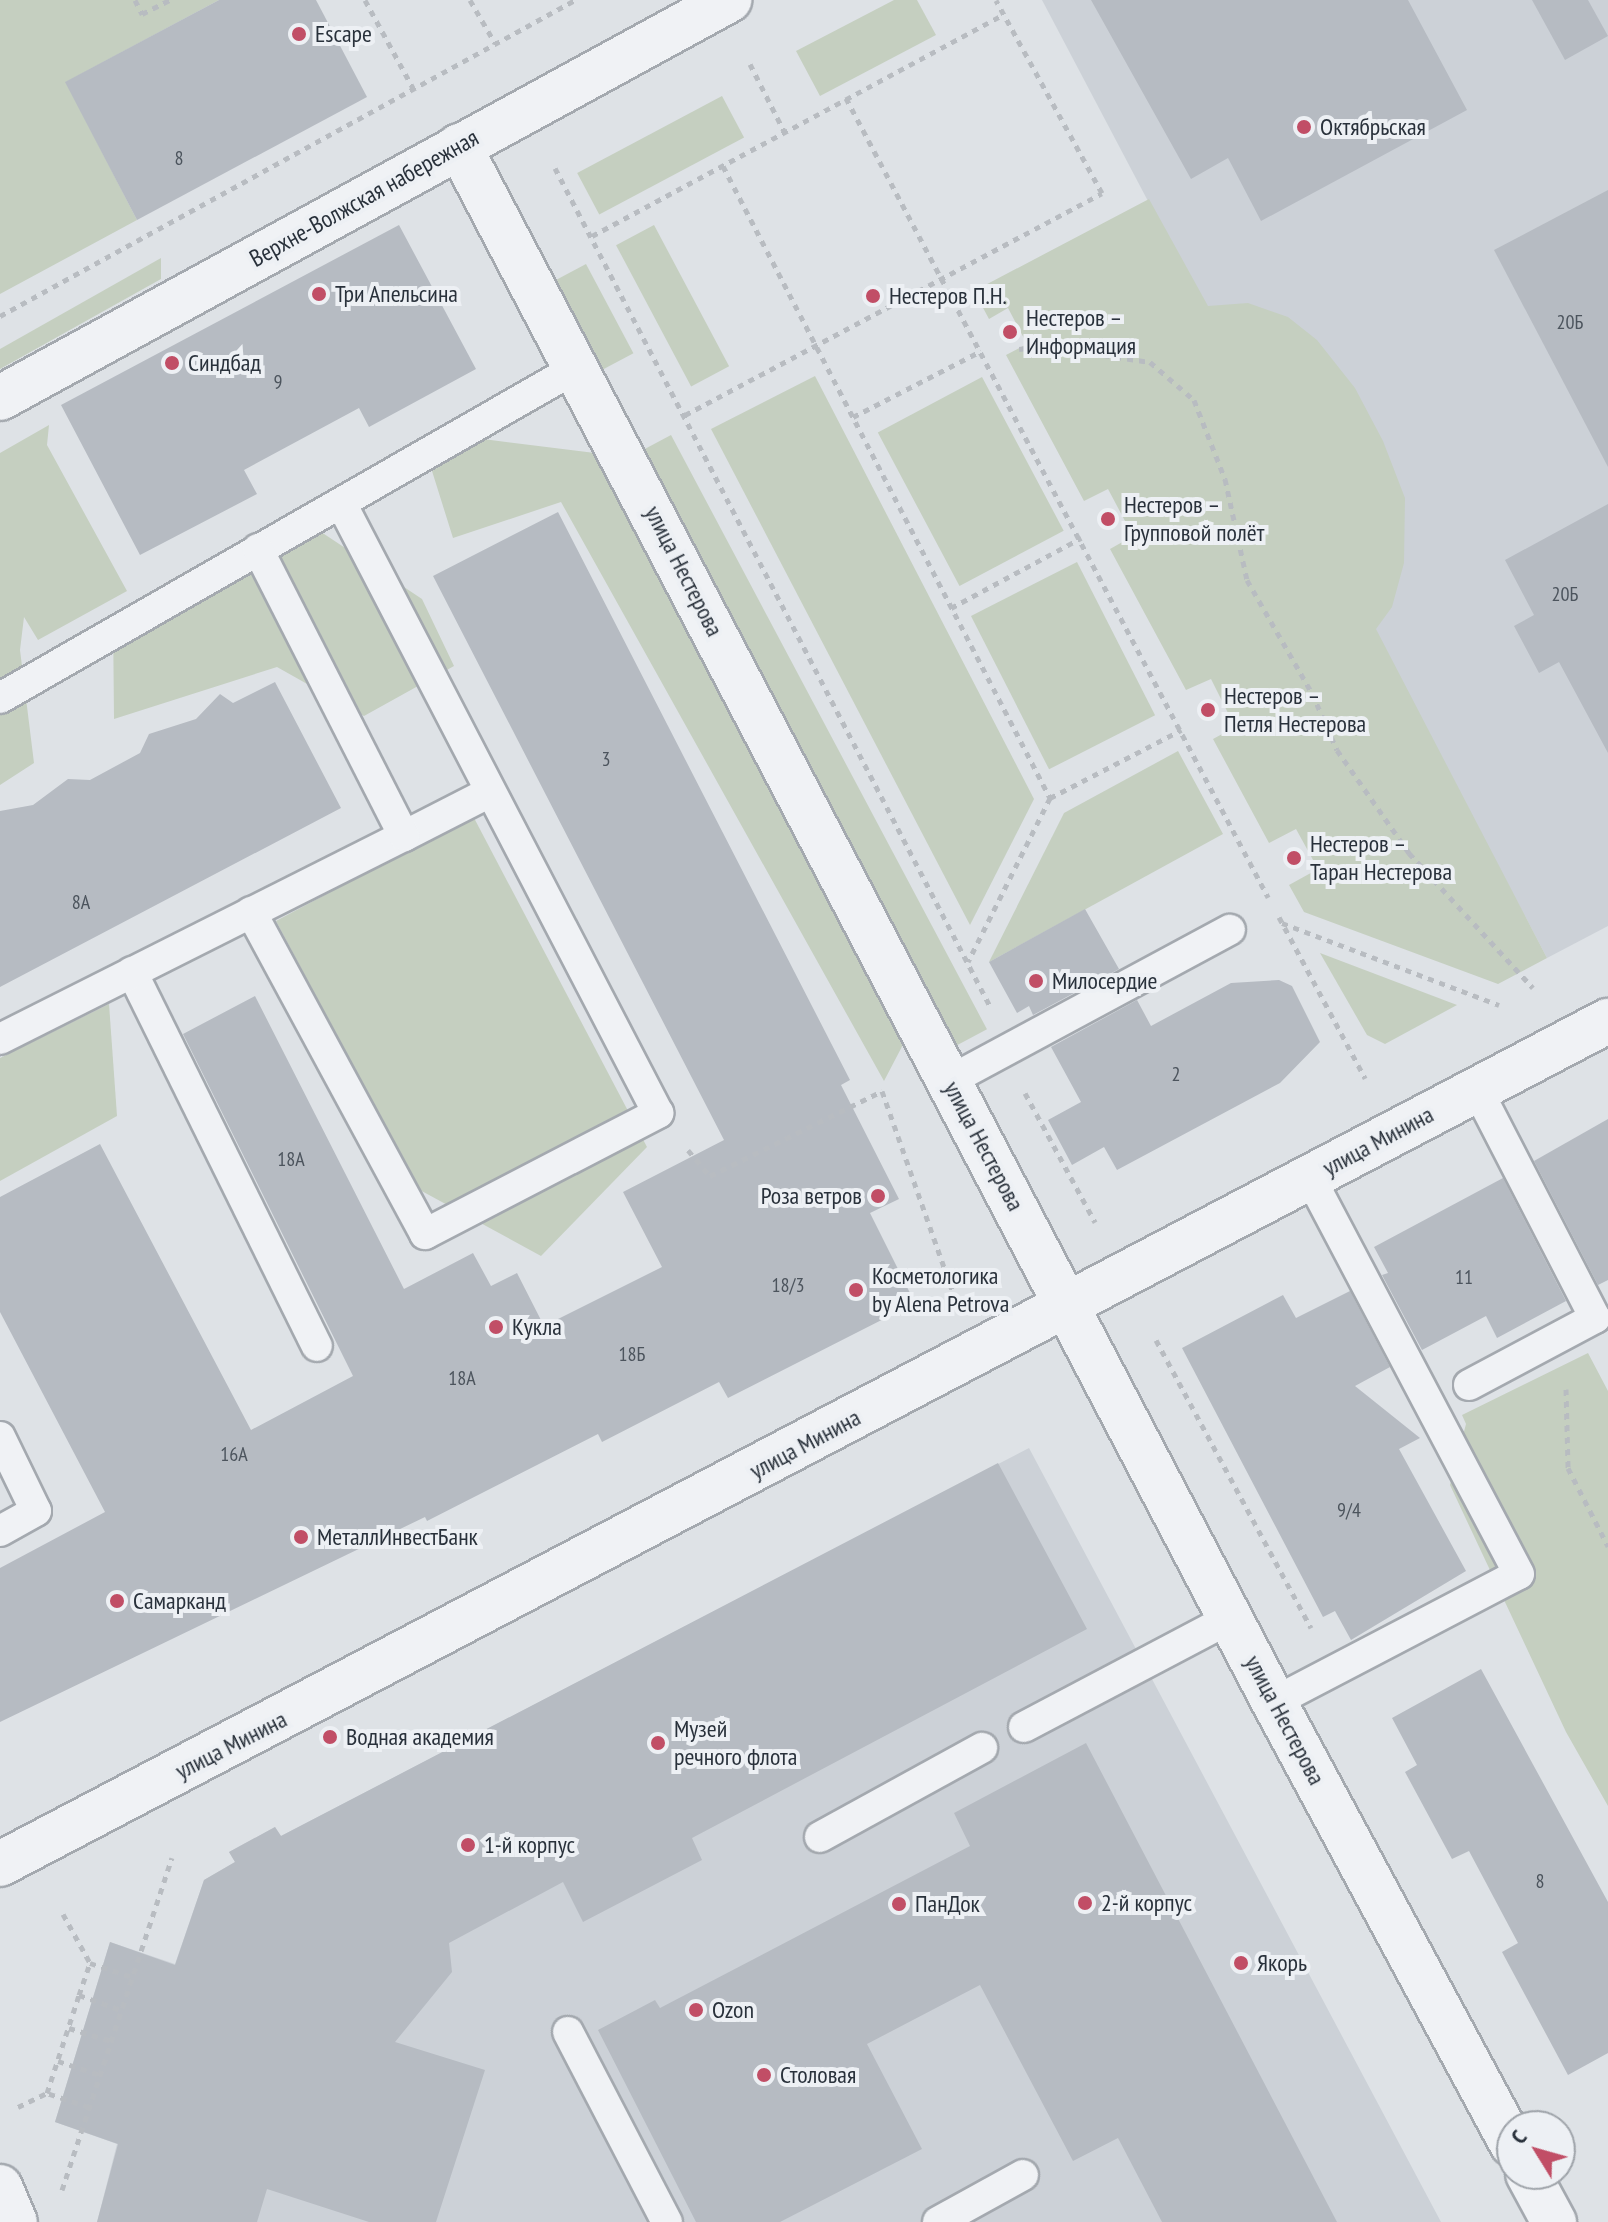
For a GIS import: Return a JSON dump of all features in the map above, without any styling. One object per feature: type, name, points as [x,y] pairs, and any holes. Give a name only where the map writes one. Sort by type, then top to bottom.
[{"type":"street","name":"Верхне-Волжская набережная","points":[[0,398],[729,0]]},
{"type":"street","name":"улица Нестерова","points":[[459,146],[578,367],[1274,1702],[1496,2114]]},
{"type":"street","name":"улица Минина","points":[[0,1864],[1608,1021]]},
{"type":"street","points":[[0,2187],[15,2222]]},
{"type":"street","points":[[1537,2190],[1554,2222]]},
{"type":"lane","points":[[0,698],[578,367]]},
{"type":"lane","points":[[251,912],[425,1234],[658,1113],[488,793],[341,503]]},
{"type":"lane","points":[[258,549],[404,836]]},
{"type":"lane","points":[[0,1039],[488,793]]},
{"type":"lane","points":[[949,1081],[1230,930]]},
{"type":"lane","points":[[132,972],[317,1346]]},
{"type":"lane","points":[[1469,1385],[1595,1318],[1477,1089]]},
{"type":"lane","points":[[1274,1702],[1519,1574],[1310,1177]]},
{"type":"lane","points":[[0,1437],[36,1511],[0,1531]]},
{"type":"lane","points":[[1024,1727],[1231,1618]]},
{"type":"lane","points":[[820,1837],[982,1748]]},
{"type":"lane","points":[[568,2032],[667,2222]]},
{"type":"lane","points":[[938,2222],[1023,2175]]},
{"type":"path","points":[[135,0],[142,14],[170,0]]},
{"type":"path","points":[[365,0],[413,88]]},
{"type":"path","points":[[470,0],[495,43]]},
{"type":"path","points":[[0,316],[575,0]]},
{"type":"path","points":[[685,415],[1102,193],[996,0]]},
{"type":"path","points":[[592,236],[1004,14]]},
{"type":"path","points":[[750,64],[785,133]]},
{"type":"path","points":[[846,98],[1365,1078]]},
{"type":"path","points":[[723,166],[1050,798]]},
{"type":"path","points":[[555,168],[968,963],[1050,798],[1181,730]]},
{"type":"path","points":[[1019,349],[1044,346],[1150,362],[1194,400],[1225,479],[1247,580],[1312,693],[1337,750],[1409,853],[1533,988]]},
{"type":"path","points":[[853,417],[981,351]]},
{"type":"path","points":[[951,608],[1081,538]]},
{"type":"path","points":[[1282,922],[1499,1005]]},
{"type":"path","points":[[1011,1047],[1025,1095],[1095,1222]]},
{"type":"path","points":[[658,1113],[710,1176],[882,1091],[954,1295]]},
{"type":"path","points":[[1595,1318],[1573,1344],[1565,1364],[1568,1468],[1608,1546]]},
{"type":"path","points":[[1156,1340],[1334,1671]]},
{"type":"path","points":[[58,2203],[172,1858]]},
{"type":"path","points":[[63,1914],[90,1963],[132,1977]]},
{"type":"path","points":[[47,2093],[90,1963]]},
{"type":"path","points":[[79,1995],[121,2010]]},
{"type":"path","points":[[69,2028],[111,2041]]},
{"type":"path","points":[[58,2061],[100,2075]]},
{"type":"path","points":[[18,2107],[47,2093],[89,2107]]},
{"type":"shaded area","points":[[1042,0],[1608,0],[1608,926],[1547,958]]},
{"type":"shaded area","points":[[1029,1448],[1441,2222],[97,2222],[117,2144],[55,2122],[110,1942],[175,1964],[204,1880],[235,1862],[229,1852],[275,1827],[281,1836]]},
{"type":"green space","points":[[0,0],[219,0],[66,82],[137,220],[0,294]]},
{"type":"green space","points":[[894,0],[917,0],[936,35],[820,96],[796,51]]},
{"type":"green space","points":[[722,96],[744,137],[599,214],[577,173]]},
{"type":"green space","points":[[1149,199],[1208,306],[1248,303],[1288,317],[1317,340],[1355,388],[1383,441],[1405,498],[1404,563],[1392,607],[1376,629],[1547,958],[1498,984],[1304,912],[1289,885],[1318,869],[1296,829],[1269,843],[1213,739],[1235,727],[1211,679],[1186,690],[1110,549],[1133,536],[1108,489],[1084,501],[1006,355],[1027,344],[1008,308],[989,319],[974,291]]},
{"type":"green space","points":[[654,225],[729,366],[691,386],[616,245]]},
{"type":"green space","points":[[161,258],[161,279],[0,369],[0,349]]},
{"type":"green space","points":[[586,264],[633,353],[597,372],[550,283]]},
{"type":"green space","points":[[815,376],[1034,799],[970,925],[711,429]]},
{"type":"green space","points":[[982,377],[1064,531],[960,586],[878,432]]},
{"type":"green space","points":[[49,425],[47,445],[127,591],[38,640],[24,617],[20,650],[34,763],[0,785],[0,453]]},
{"type":"green space","points":[[671,435],[987,1029],[956,1046],[640,451]]},
{"type":"green space","points":[[483,439],[603,454],[907,1037],[884,1081],[561,502],[453,538],[432,471]]},
{"type":"green space","points":[[294,514],[422,599],[454,666],[364,716],[277,667],[114,719],[113,616]]},
{"type":"green space","points":[[1077,562],[1155,715],[1049,769],[971,616]]},
{"type":"green space","points":[[1178,751],[1223,834],[989,962],[1064,813]]},
{"type":"green space","points":[[473,816],[647,1147],[541,1256],[418,1189],[276,921]]},
{"type":"green space","points":[[1320,953],[1457,1005],[1385,1044],[1367,1035]]},
{"type":"green space","points":[[109,1004],[117,1116],[0,1181],[0,1058]]},
{"type":"green space","points":[[1588,1353],[1608,1391],[1608,1806],[1566,1732],[1450,1485],[1466,1424],[1462,1415]]},
{"type":"building","points":[[219,0],[316,0],[367,97],[137,220],[65,82]]},
{"type":"building","name":"Октябрьская","points":[[1091,0],[1408,0],[1467,110],[1261,221],[1228,158],[1191,179]]},
{"type":"building","points":[[1532,0],[1588,0],[1608,36],[1565,60]]},
{"type":"building","points":[[1608,190],[1608,467],[1494,250]]},
{"type":"building","points":[[399,225],[476,369],[369,427],[359,408],[244,470],[257,494],[140,555],[61,405]]},
{"type":"building","points":[[1608,504],[1608,753],[1559,662],[1539,673],[1514,626],[1534,615],[1505,560]]},
{"type":"building","points":[[558,512],[850,1080],[841,1085],[899,1199],[870,1213],[915,1303],[728,1398],[719,1382],[602,1442],[598,1434],[427,1521],[425,1517],[0,1722],[0,1568],[105,1512],[0,1312],[0,1197],[100,1144],[251,1430],[353,1376],[183,1034],[255,996],[404,1289],[473,1253],[491,1286],[517,1273],[544,1326],[662,1267],[623,1192],[724,1140],[433,576]]},
{"type":"building","points":[[275,682],[341,808],[0,987],[0,811],[33,805],[68,779],[90,780],[140,753],[149,734],[196,719],[220,694],[233,703]]},
{"type":"building","points":[[1085,909],[1119,969],[1033,1015],[1029,1006],[1017,1013],[989,962]]},
{"type":"building","points":[[1279,980],[1292,986],[1320,1042],[1280,1083],[1117,1170],[1104,1147],[1072,1165],[1048,1120],[1081,1102],[1051,1047],[1137,1000],[1151,1026],[1231,983]]},
{"type":"building","points":[[1608,1119],[1608,1280],[1598,1285],[1534,1161]]},
{"type":"building","points":[[1503,1178],[1566,1301],[1497,1338],[1486,1316],[1422,1350],[1382,1275],[1388,1273],[1374,1247]]},
{"type":"building","points":[[1350,1291],[1390,1367],[1355,1386],[1420,1438],[1399,1449],[1466,1571],[1351,1640],[1335,1611],[1323,1617],[1182,1348],[1283,1295],[1296,1318]]},
{"type":"building","name":"1-й корпус","points":[[998,1463],[1087,1629],[692,1838],[702,1860],[583,1922],[563,1882],[449,1943],[452,1972],[395,2042],[485,2070],[436,2222],[369,2222],[267,2189],[257,2222],[97,2222],[118,2144],[55,2122],[110,1942],[175,1965],[204,1880],[235,1862],[229,1852],[275,1827],[281,1836]]},
{"type":"building","points":[[1481,1669],[1608,1902],[1608,2053],[1568,2075],[1502,1952],[1518,1943],[1469,1851],[1452,1859],[1405,1772],[1417,1765],[1392,1718]]},
{"type":"building","points":[[1086,1743],[1337,2222],[1162,2222],[1118,2138],[1073,2161],[980,1985],[867,2044],[922,2149],[780,2222],[696,2222],[598,2030],[655,2000],[660,2008],[970,1846],[954,1813]]},
{"type":"place","name":"Escape","points":[[299,34]]},
{"type":"place","name":"Октябрьская","points":[[1304,127]]},
{"type":"place","name":"Три Апельсина","points":[[319,294]]},
{"type":"place","name":"Нестеров П.Н.","points":[[873,296]]},
{"type":"place","name":"Нестеров – Информация","points":[[1010,332]]},
{"type":"place","name":"Синдбад","points":[[172,363]]},
{"type":"place","name":"Нестеров – Групповой полёт","points":[[1108,519]]},
{"type":"place","name":"Нестеров – Петля Нестерова","points":[[1208,710]]},
{"type":"place","name":"Нестеров – Таран Нестерова","points":[[1294,858]]},
{"type":"place","name":"Милосердие","points":[[1036,981]]},
{"type":"place","name":"Роза ветров","points":[[878,1196]]},
{"type":"place","name":"Косметологика by Alena Petrova","points":[[856,1290]]},
{"type":"place","name":"Кукла","points":[[496,1327]]},
{"type":"place","name":"МеталлИнвестБанк","points":[[301,1537]]},
{"type":"place","name":"Самарканд","points":[[117,1601]]},
{"type":"place","name":"Водная академия","points":[[330,1737]]},
{"type":"place","name":"Музей речного флота","points":[[658,1743]]},
{"type":"place","name":"1-й корпус","points":[[468,1845]]},
{"type":"place","name":"2-й корпус","points":[[1085,1903]]},
{"type":"place","name":"ПанДок","points":[[899,1904]]},
{"type":"place","name":"Якорь","points":[[1241,1963]]},
{"type":"place","name":"Ozon","points":[[696,2010]]},
{"type":"place","name":"Столовая","points":[[764,2075]]}]
